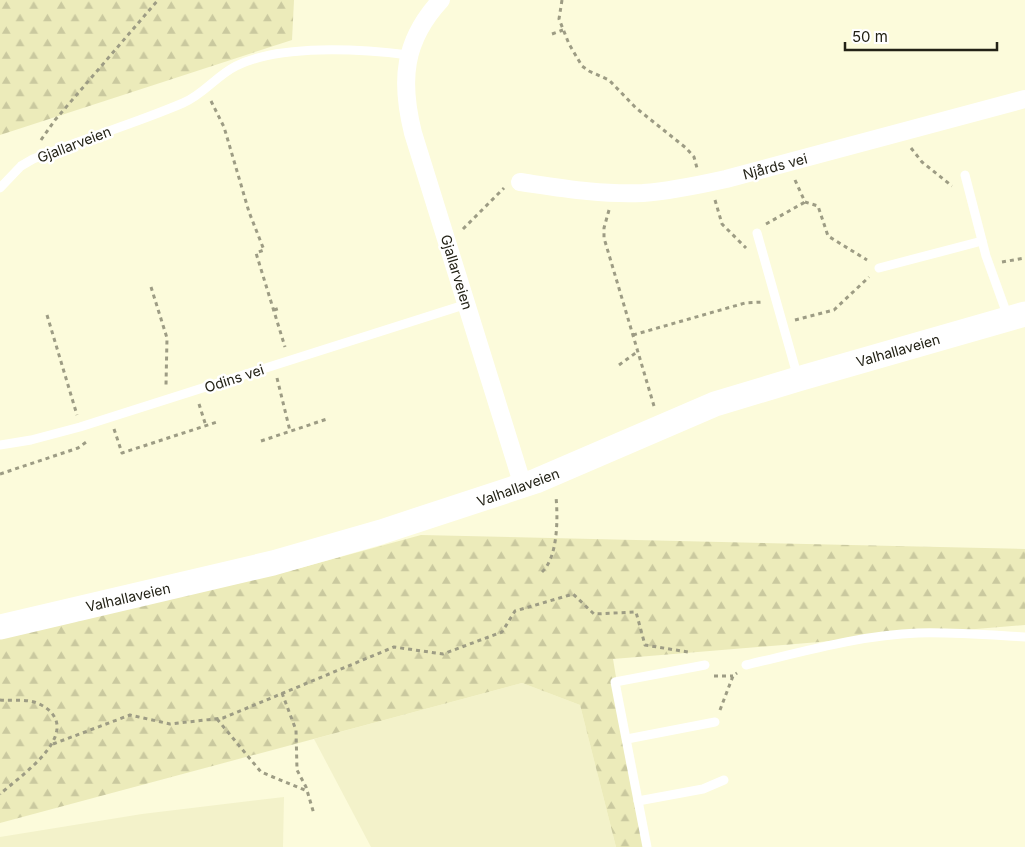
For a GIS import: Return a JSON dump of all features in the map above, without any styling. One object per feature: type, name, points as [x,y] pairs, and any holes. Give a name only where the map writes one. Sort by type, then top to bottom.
[{"type":"street","name":"Gjallarveien","points":[[441,0],[421,25],[409,55],[405,74],[409,117],[523,486]]},
{"type":"street","name":"Njårds vei","points":[[520,182],[613,193],[653,192],[706,184],[1025,99]]},
{"type":"street","name":"Valhallaveien","points":[[0,627],[304,555],[523,486],[724,401],[1017,317]]},
{"type":"lane","name":"Gjallarveien","points":[[0,188],[21,166],[33,159],[187,102],[216,79],[238,65],[255,59],[280,53],[357,50],[409,55]]},
{"type":"lane","points":[[964,175],[990,265],[1017,317]]},
{"type":"lane","points":[[757,233],[798,379]]},
{"type":"lane","points":[[880,268],[982,241]]},
{"type":"lane","name":"Odins vei","points":[[0,445],[31,440],[80,427],[467,304]]},
{"type":"lane","points":[[746,665],[817,649],[895,635],[918,633],[1025,637]]},
{"type":"lane","points":[[647,847],[615,682],[705,665]]},
{"type":"lane","points":[[627,739],[715,722]]},
{"type":"lane","points":[[638,801],[704,789],[724,780]]},
{"type":"path","points":[[33,159],[40,141],[55,120],[158,0]]},
{"type":"path","points":[[562,0],[559,19],[582,66],[609,80],[636,108],[692,153],[722,224],[759,261],[766,264]]},
{"type":"path","points":[[552,34],[563,30]]},
{"type":"path","points":[[203,90],[213,104],[224,127],[249,212],[264,250],[256,253],[285,348],[287,361]]},
{"type":"path","points":[[902,132],[918,158],[936,174],[971,198]]},
{"type":"path","points":[[790,162],[795,180],[805,202]]},
{"type":"path","points":[[458,233],[503,189],[520,182]]},
{"type":"path","points":[[613,193],[604,228],[604,238],[654,409]]},
{"type":"path","points":[[757,233],[761,226],[805,202],[818,206],[828,236],[880,268],[834,310],[782,323]]},
{"type":"path","points":[[990,265],[1025,258]]},
{"type":"path","points":[[150,287],[166,338],[166,401]]},
{"type":"path","points":[[633,335],[745,303],[776,303]]},
{"type":"path","points":[[274,310],[280,308]]},
{"type":"path","points":[[47,315],[80,427]]},
{"type":"path","points":[[619,365],[638,352]]},
{"type":"path","points":[[274,365],[290,431]]},
{"type":"path","points":[[195,391],[206,426]]},
{"type":"path","points":[[0,474],[82,446],[96,433],[106,419],[122,453],[216,422]]},
{"type":"path","points":[[261,441],[327,419]]},
{"type":"path","points":[[542,572],[547,568],[552,554],[557,513],[556,493]]},
{"type":"path","points":[[53,744],[130,715],[170,724],[223,718],[394,647],[443,654],[502,632],[515,611],[573,594],[594,614],[636,612],[645,645],[688,652]]},
{"type":"path","points":[[715,722],[733,676],[746,665]]},
{"type":"path","points":[[282,693],[296,730],[297,770],[307,791],[314,814]]},
{"type":"path","points":[[0,700],[29,701],[43,706],[54,716],[58,729],[53,744],[46,752],[0,794]]},
{"type":"path","points":[[217,719],[261,772],[307,791]]},
{"type":"shaded area","points":[[522,683],[580,705],[616,847],[371,847],[314,739]]},
{"type":"shaded area","points":[[284,797],[283,847],[0,847],[0,837],[142,814]]},
{"type":"green space","points":[[0,0],[294,0],[292,40],[0,135]]},
{"type":"green space","points":[[421,535],[1025,549],[1025,625],[613,659],[644,847],[616,847],[580,705],[522,683],[0,823],[0,637],[289,571]]}]
